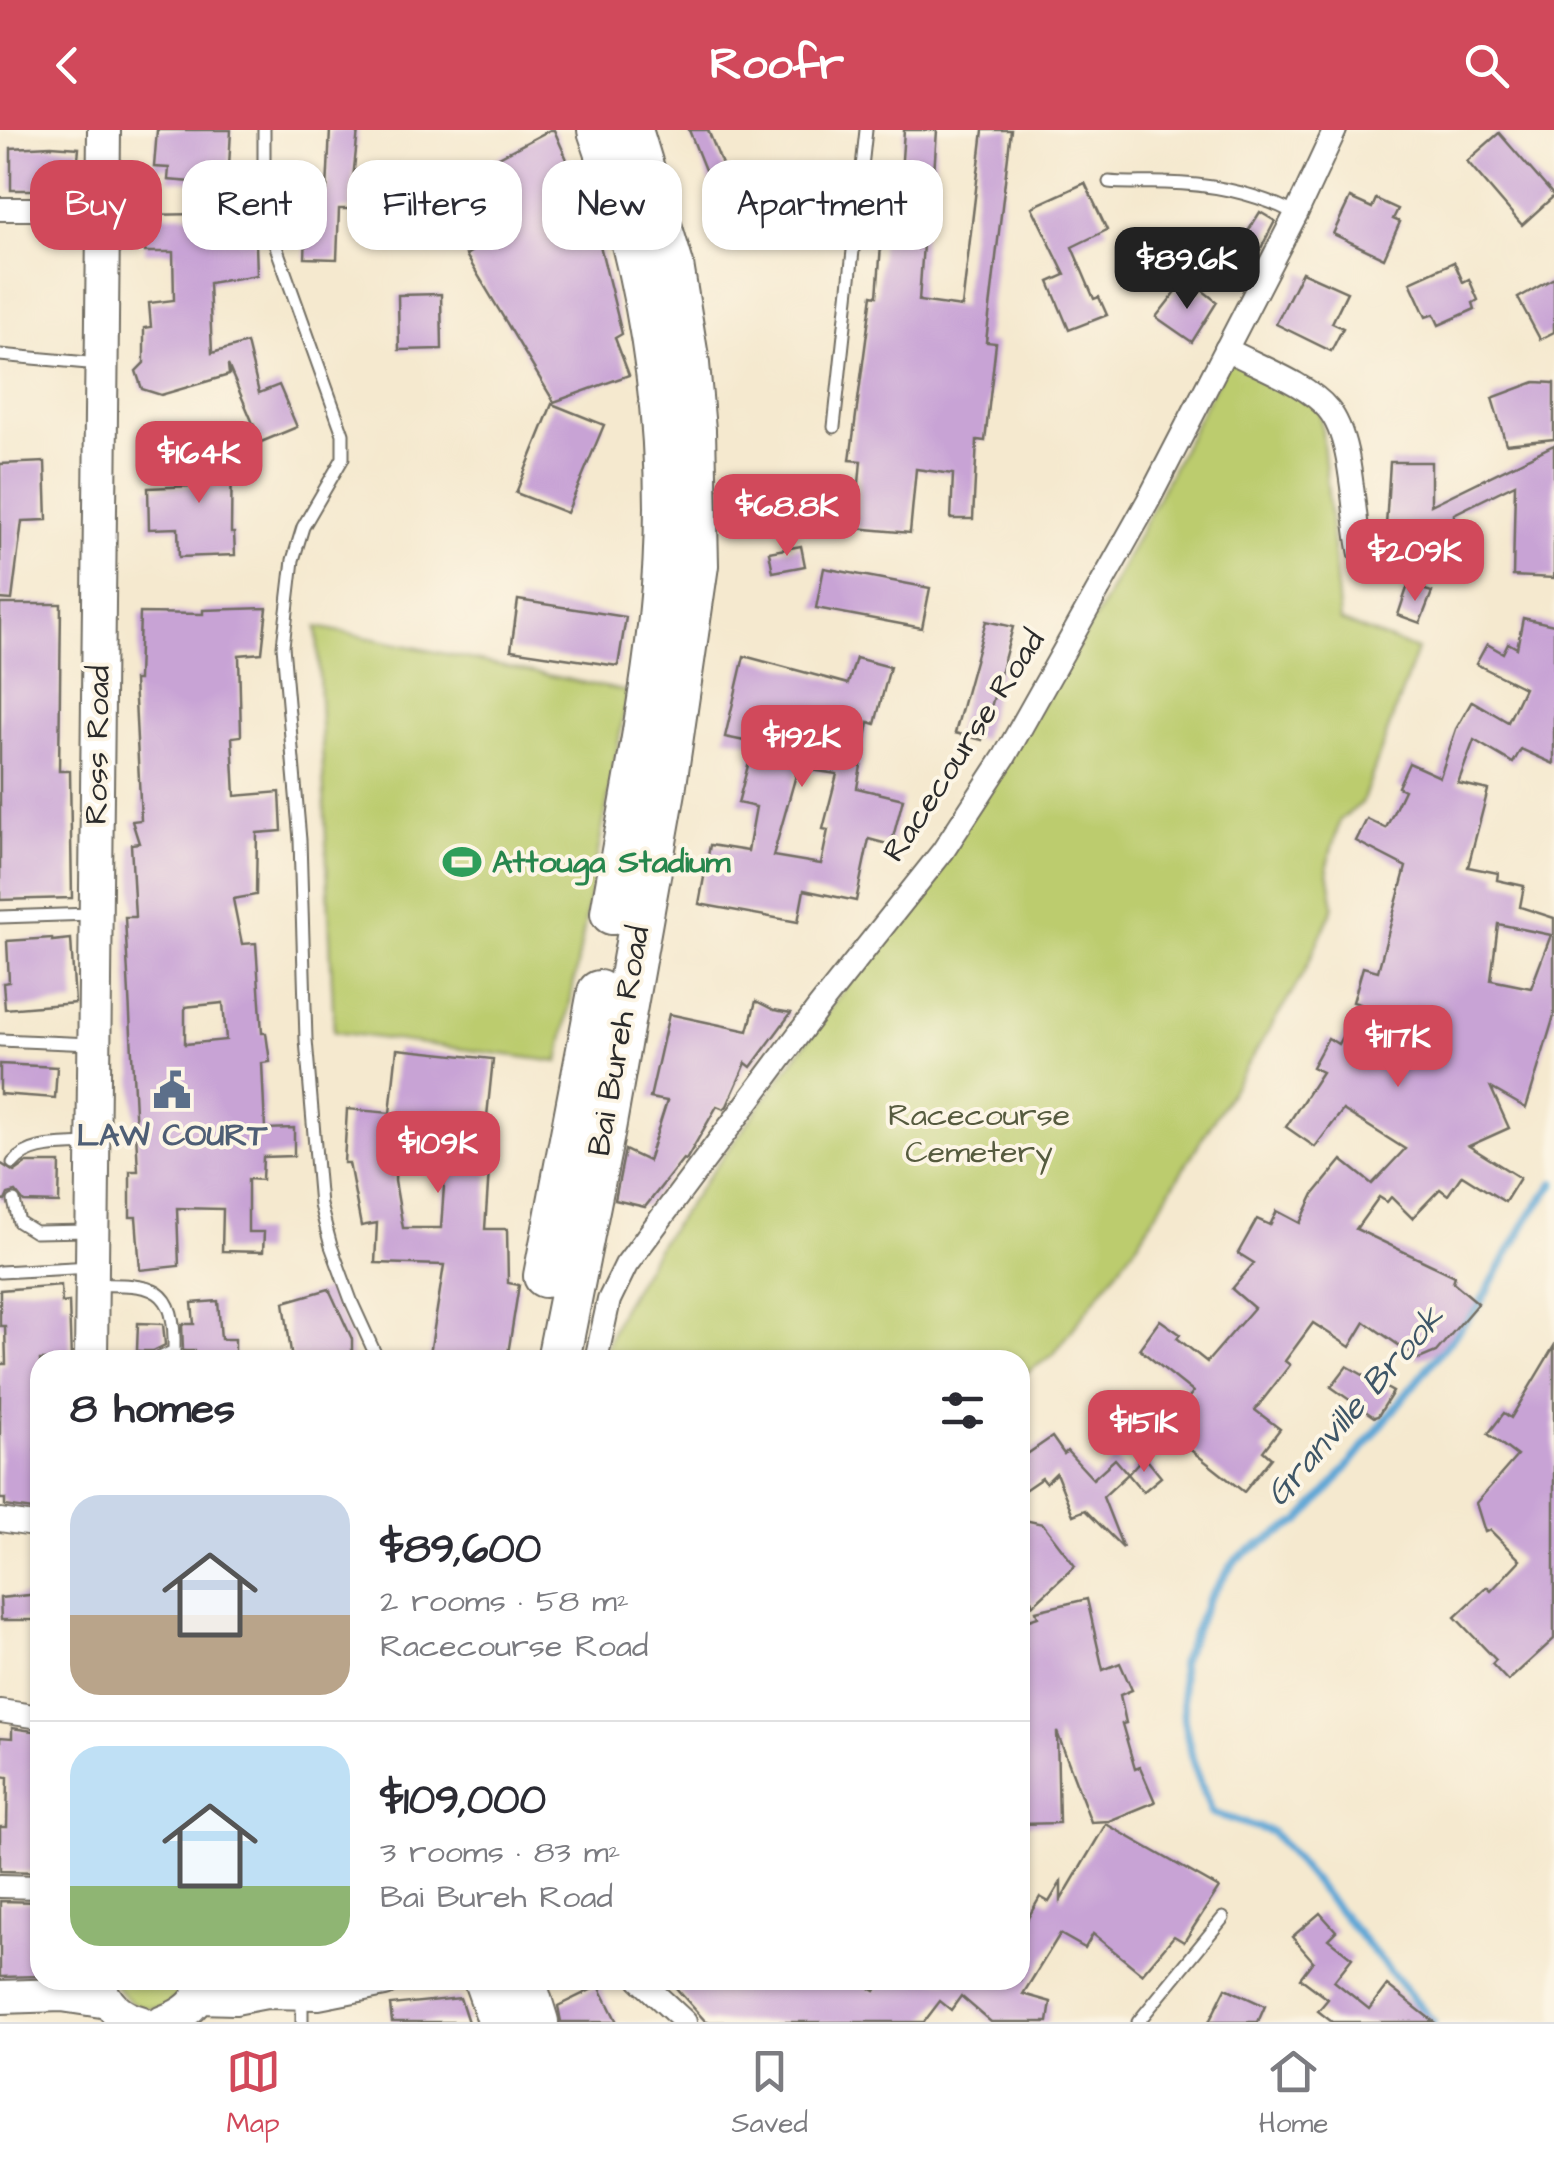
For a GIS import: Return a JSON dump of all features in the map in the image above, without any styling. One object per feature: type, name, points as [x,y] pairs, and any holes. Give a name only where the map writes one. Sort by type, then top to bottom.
[{"type":"highway","points":[[531,1350],[598,996],[660,620],[664,564],[658,365],[642,272],[620,188],[599,130]]},
{"type":"highway","name":"Bai Bureh Road","points":[[560,1350],[664,791],[697,565],[694,430],[688,364],[672,264],[631,130]]},
{"type":"highway","points":[[489,1990],[500,2022]]},
{"type":"highway","points":[[527,1990],[537,2022]]},
{"type":"main road","name":"Ross Road","points":[[103,160],[104,130]]},
{"type":"main road","name":"Ross Road","points":[[95,1350],[92,1231],[101,250]]},
{"type":"main road","points":[[0,1997],[77,1990]]},
{"type":"main road","points":[[89,1990],[118,2012],[140,2022]]},
{"type":"main road","points":[[164,2022],[199,2001],[235,1998],[250,1990]]},
{"type":"main road","points":[[265,1990],[302,2008],[355,1990]]},
{"type":"street","name":"Racecourse Road","points":[[598,1350],[609,1300],[626,1265],[819,1007],[943,852],[1004,756],[1148,501],[1335,130]]},
{"type":"street","points":[[0,208],[30,208]]},
{"type":"street","points":[[1226,350],[1311,394],[1328,408],[1340,427],[1361,554],[1370,564],[1397,571]]},
{"type":"street","points":[[0,1520],[30,1524]]},
{"type":"street","points":[[0,1710],[30,1714]]},
{"type":"street","points":[[0,1886],[30,1887]]},
{"type":"street","points":[[651,1990],[685,2022]]},
{"type":"lane","points":[[264,130],[264,198],[270,230],[343,434],[342,458],[304,527],[294,560],[284,646],[300,840],[306,1040],[320,1205],[346,1289],[373,1350]]},
{"type":"lane","points":[[834,427],[866,130]]},
{"type":"lane","points":[[1109,182],[1182,183],[1224,189],[1250,194],[1296,214]]},
{"type":"lane","points":[[0,355],[100,364]]},
{"type":"lane","points":[[0,917],[96,914]]},
{"type":"lane","points":[[0,1040],[94,1044]]},
{"type":"lane","points":[[13,1163],[21,1153],[41,1148],[93,1144]]},
{"type":"lane","points":[[14,1201],[19,1222],[35,1232],[92,1231]]},
{"type":"lane","points":[[0,1272],[92,1276],[154,1290],[169,1301],[175,1327],[174,1350]]},
{"type":"lane","points":[[1138,2022],[1223,1918]]},
{"type":"green space","name":"Racecourse Cemetery","points":[[1235,346],[1318,388],[1340,621],[1417,650],[1362,803],[1340,820],[1327,865],[1334,906],[1304,973],[1139,1241],[1053,1355],[1030,1370],[1030,1350],[605,1350],[621,1309],[660,1243],[822,1021],[1030,722],[1100,610]]},
{"type":"green space","name":"Attouga Stadium","points":[[317,627],[628,692],[559,1062],[334,1032]]},
{"type":"green space","points":[[185,1990],[173,2002],[152,2008],[141,2007],[121,1992]]},
{"type":"building","points":[[157,130],[231,130],[229,160],[182,160],[182,181],[168,180],[169,168],[162,168],[162,160],[155,160]]},
{"type":"building","points":[[330,130],[358,130],[355,160],[347,160],[347,209],[339,209],[337,259],[305,258],[305,250],[327,250]]},
{"type":"building","points":[[554,130],[567,160],[542,160],[542,250],[601,250],[622,334],[615,338],[629,375],[554,402],[466,255],[474,250],[522,250],[522,160],[493,160]]},
{"type":"building","points":[[689,130],[708,130],[720,160],[702,162]]},
{"type":"building","points":[[904,130],[937,130],[935,160],[902,160]]},
{"type":"building","points":[[983,130],[1011,130],[986,342],[996,343],[985,441],[977,440],[973,519],[951,519],[953,474],[916,469],[910,533],[855,528],[861,461],[850,460],[872,295],[877,296],[881,250],[923,250],[919,301],[962,307]]},
{"type":"building","points":[[1499,133],[1554,196],[1522,225],[1467,161]]},
{"type":"building","points":[[11,148],[79,148],[78,160],[30,160],[30,190],[11,190]]},
{"type":"building","points":[[1085,183],[1107,230],[1072,247],[1094,299],[1099,297],[1107,315],[1069,330],[1049,282],[1065,275],[1032,207]]},
{"type":"building","points":[[1350,198],[1372,208],[1376,199],[1398,209],[1393,219],[1400,222],[1384,258],[1333,234]]},
{"type":"building","points":[[1260,212],[1275,221],[1259,252],[1242,241]]},
{"type":"building","points":[[182,214],[182,250],[256,250],[257,275],[209,283],[212,353],[247,343],[259,393],[279,385],[297,427],[261,442],[228,365],[229,375],[161,395],[142,389],[136,371],[144,363],[144,328],[151,327],[149,303],[174,300],[173,252],[145,252],[162,250],[162,215]]},
{"type":"building","points":[[1454,262],[1463,282],[1469,279],[1478,300],[1473,303],[1475,309],[1439,325],[1434,314],[1426,317],[1410,282]]},
{"type":"building","points":[[1302,272],[1347,292],[1332,323],[1343,328],[1331,351],[1276,324]]},
{"type":"building","points":[[1554,278],[1554,332],[1540,339],[1518,298]]},
{"type":"building","points":[[1182,284],[1198,295],[1202,290],[1217,302],[1192,342],[1156,317]]},
{"type":"building","points":[[441,294],[442,349],[399,350],[398,295]]},
{"type":"building","points":[[1535,382],[1554,383],[1554,439],[1506,444],[1492,398]]},
{"type":"building","points":[[552,404],[604,425],[567,513],[516,493]]},
{"type":"building","points":[[1554,445],[1554,578],[1513,576],[1515,484],[1454,514],[1453,544],[1385,542],[1390,462],[1431,462],[1431,505]]},
{"type":"building","points":[[232,448],[231,533],[235,555],[179,557],[178,528],[149,529],[148,488],[192,486],[190,450]]},
{"type":"building","points":[[45,462],[47,520],[22,521],[12,600],[0,599],[0,464]]},
{"type":"building","points":[[801,546],[805,566],[773,572],[769,552]]},
{"type":"building","points":[[824,568],[930,588],[922,628],[816,608]]},
{"type":"building","points":[[1408,585],[1432,592],[1420,623],[1398,615]]},
{"type":"building","points":[[518,600],[626,617],[618,666],[511,650]]},
{"type":"building","points":[[0,604],[61,604],[59,771],[70,771],[72,898],[0,900]]},
{"type":"building","points":[[267,608],[262,653],[239,655],[241,736],[232,737],[235,796],[280,792],[282,831],[257,833],[256,895],[233,899],[242,944],[256,943],[262,1033],[266,1033],[270,1062],[262,1063],[265,1129],[294,1128],[294,1156],[263,1157],[262,1180],[248,1179],[248,1232],[264,1232],[263,1252],[222,1251],[223,1209],[177,1208],[179,1266],[140,1270],[136,1217],[130,1217],[130,1171],[138,1171],[125,917],[135,917],[131,844],[139,843],[132,821],[141,820],[134,680],[138,680],[140,613],[203,614],[203,610]],"holes":[[[223,1003],[226,1040],[185,1044],[185,1007]]]},
{"type":"building","points":[[1523,618],[1554,625],[1554,764],[1521,749],[1513,763],[1474,740],[1458,783],[1488,790],[1468,867],[1498,873],[1497,880],[1524,886],[1520,907],[1554,918],[1554,1016],[1526,1108],[1491,1088],[1509,1128],[1469,1146],[1520,1178],[1505,1202],[1462,1175],[1448,1195],[1440,1189],[1412,1218],[1391,1197],[1387,1202],[1379,1197],[1356,1229],[1455,1276],[1453,1282],[1478,1303],[1436,1352],[1419,1359],[1365,1322],[1350,1347],[1313,1323],[1285,1361],[1290,1365],[1255,1410],[1280,1429],[1263,1451],[1271,1458],[1244,1492],[1164,1429],[1193,1392],[1139,1349],[1160,1320],[1207,1362],[1254,1308],[1232,1289],[1254,1263],[1238,1253],[1257,1219],[1270,1225],[1277,1211],[1300,1223],[1314,1194],[1342,1160],[1372,1184],[1405,1149],[1343,1110],[1315,1147],[1286,1127],[1322,1072],[1312,1067],[1328,1038],[1338,1044],[1360,1004],[1353,1002],[1363,967],[1378,971],[1406,867],[1356,841],[1367,819],[1386,828],[1404,790],[1398,787],[1409,763],[1440,777],[1456,729],[1472,701],[1508,722],[1524,688],[1476,664],[1487,644],[1503,653],[1508,643],[1517,648]],"holes":[[[1498,924],[1551,935],[1531,988],[1491,980]]]},
{"type":"building","points":[[986,621],[1013,627],[982,740],[955,733]]},
{"type":"building","points":[[744,656],[848,684],[856,658],[890,667],[875,724],[869,722],[857,788],[903,799],[891,845],[869,839],[856,901],[804,890],[798,922],[699,904],[710,845],[748,851],[756,807],[738,803],[754,743],[725,737]],"holes":[[[798,768],[837,774],[823,829],[828,830],[821,864],[773,856]]]},
{"type":"building","points":[[71,939],[75,1003],[5,1009],[3,983],[9,982],[7,941]]},
{"type":"building","points":[[756,1001],[791,1013],[751,1067],[746,1063],[727,1106],[717,1106],[686,1160],[645,1207],[615,1200],[625,1150],[648,1161],[667,1101],[650,1098],[669,1014],[748,1031]]},
{"type":"building","points":[[397,1049],[493,1059],[486,1126],[492,1126],[486,1170],[485,1229],[507,1229],[508,1283],[519,1285],[509,1350],[431,1350],[444,1265],[375,1263],[377,1223],[361,1226],[349,1163],[344,1163],[347,1109],[390,1113]],"holes":[[[396,1148],[446,1158],[441,1228],[403,1228],[395,1181]]]},
{"type":"building","points":[[0,1064],[57,1067],[55,1098],[0,1094]]},
{"type":"building","points":[[0,1163],[14,1172],[27,1163],[60,1163],[59,1203],[24,1202],[16,1192],[8,1194],[5,1201],[0,1200]]},
{"type":"building","points":[[61,1285],[62,1303],[69,1302],[71,1350],[30,1350],[30,1510],[5,1506],[5,1499],[0,1499],[0,1364],[6,1364],[0,1290]]},
{"type":"building","points":[[329,1289],[352,1339],[352,1350],[291,1350],[284,1302]]},
{"type":"building","points":[[218,1301],[221,1339],[235,1339],[235,1350],[183,1350],[182,1324],[194,1324],[192,1303]]},
{"type":"building","points":[[138,1323],[163,1324],[165,1345],[155,1350],[137,1350]]},
{"type":"building","points":[[1554,1346],[1554,1639],[1508,1681],[1492,1664],[1496,1660],[1455,1617],[1487,1587],[1491,1591],[1520,1560],[1490,1530],[1485,1532],[1476,1503],[1517,1456],[1488,1434],[1504,1413],[1511,1418]]},
{"type":"building","points":[[1347,1366],[1393,1392],[1378,1416],[1331,1387]]},
{"type":"building","points":[[1052,1437],[1064,1454],[1067,1451],[1093,1479],[1115,1459],[1128,1474],[1103,1497],[1123,1548],[1085,1510],[1073,1515],[1056,1473],[1046,1483],[1042,1478],[1030,1486],[1030,1452]]},
{"type":"building","points":[[1144,1456],[1161,1477],[1143,1492],[1128,1474]]},
{"type":"building","points":[[1030,1521],[1043,1524],[1075,1566],[1033,1605]]},
{"type":"building","points":[[30,1595],[30,1620],[1,1620],[0,1598]]},
{"type":"building","points":[[1087,1599],[1103,1670],[1120,1663],[1132,1690],[1120,1695],[1126,1723],[1122,1724],[1135,1769],[1140,1767],[1155,1802],[1109,1821],[1091,1822],[1057,1732],[1059,1823],[1030,1824],[1030,1620],[1038,1617],[1036,1611]]},
{"type":"building","points":[[12,1728],[30,1731],[30,1872],[0,1871],[0,1827],[7,1827],[8,1777],[0,1776],[0,1737],[12,1738]]},
{"type":"building","points":[[1106,1824],[1219,1888],[1184,1942],[1174,1936],[1142,1974],[1093,1934],[1085,1948],[1060,1934],[1030,1983],[1030,1914],[1040,1897],[1049,1902],[1061,1882],[1061,1900]]},
{"type":"building","points":[[0,1901],[30,1902],[30,1976],[0,1977]]},
{"type":"building","points":[[1320,1913],[1336,1931],[1328,1939],[1352,1958],[1334,1981],[1369,2009],[1387,1985],[1434,2022],[1332,2022],[1318,2011],[1328,1999],[1300,1978],[1313,1961],[1292,1937]]},
{"type":"building","points":[[1226,1988],[1265,2006],[1258,2022],[1209,2022]]},
{"type":"building","points":[[591,1990],[601,1990],[617,2022],[561,2022],[558,2006]]},
{"type":"building","points":[[678,1990],[873,1990],[1025,1990],[1023,1994],[1051,2002],[1048,2022],[991,2022],[961,1996],[951,2010],[940,2001],[924,2022],[706,2022]]},
{"type":"building","points":[[460,1998],[468,2022],[392,2022],[390,2005]]},
{"type":"waterway","name":"Granville Brook","points":[[1433,2022],[1272,1832],[1212,1813],[1193,1762],[1184,1721],[1181,1663],[1208,1600],[1237,1558],[1300,1521],[1332,1486],[1480,1303],[1528,1219],[1554,1183]]},
{"type":"place","name":"Attouga Stadium","points":[[462,862]]},
{"type":"place","name":"LAW COURT","points":[[172,1090]]}]
